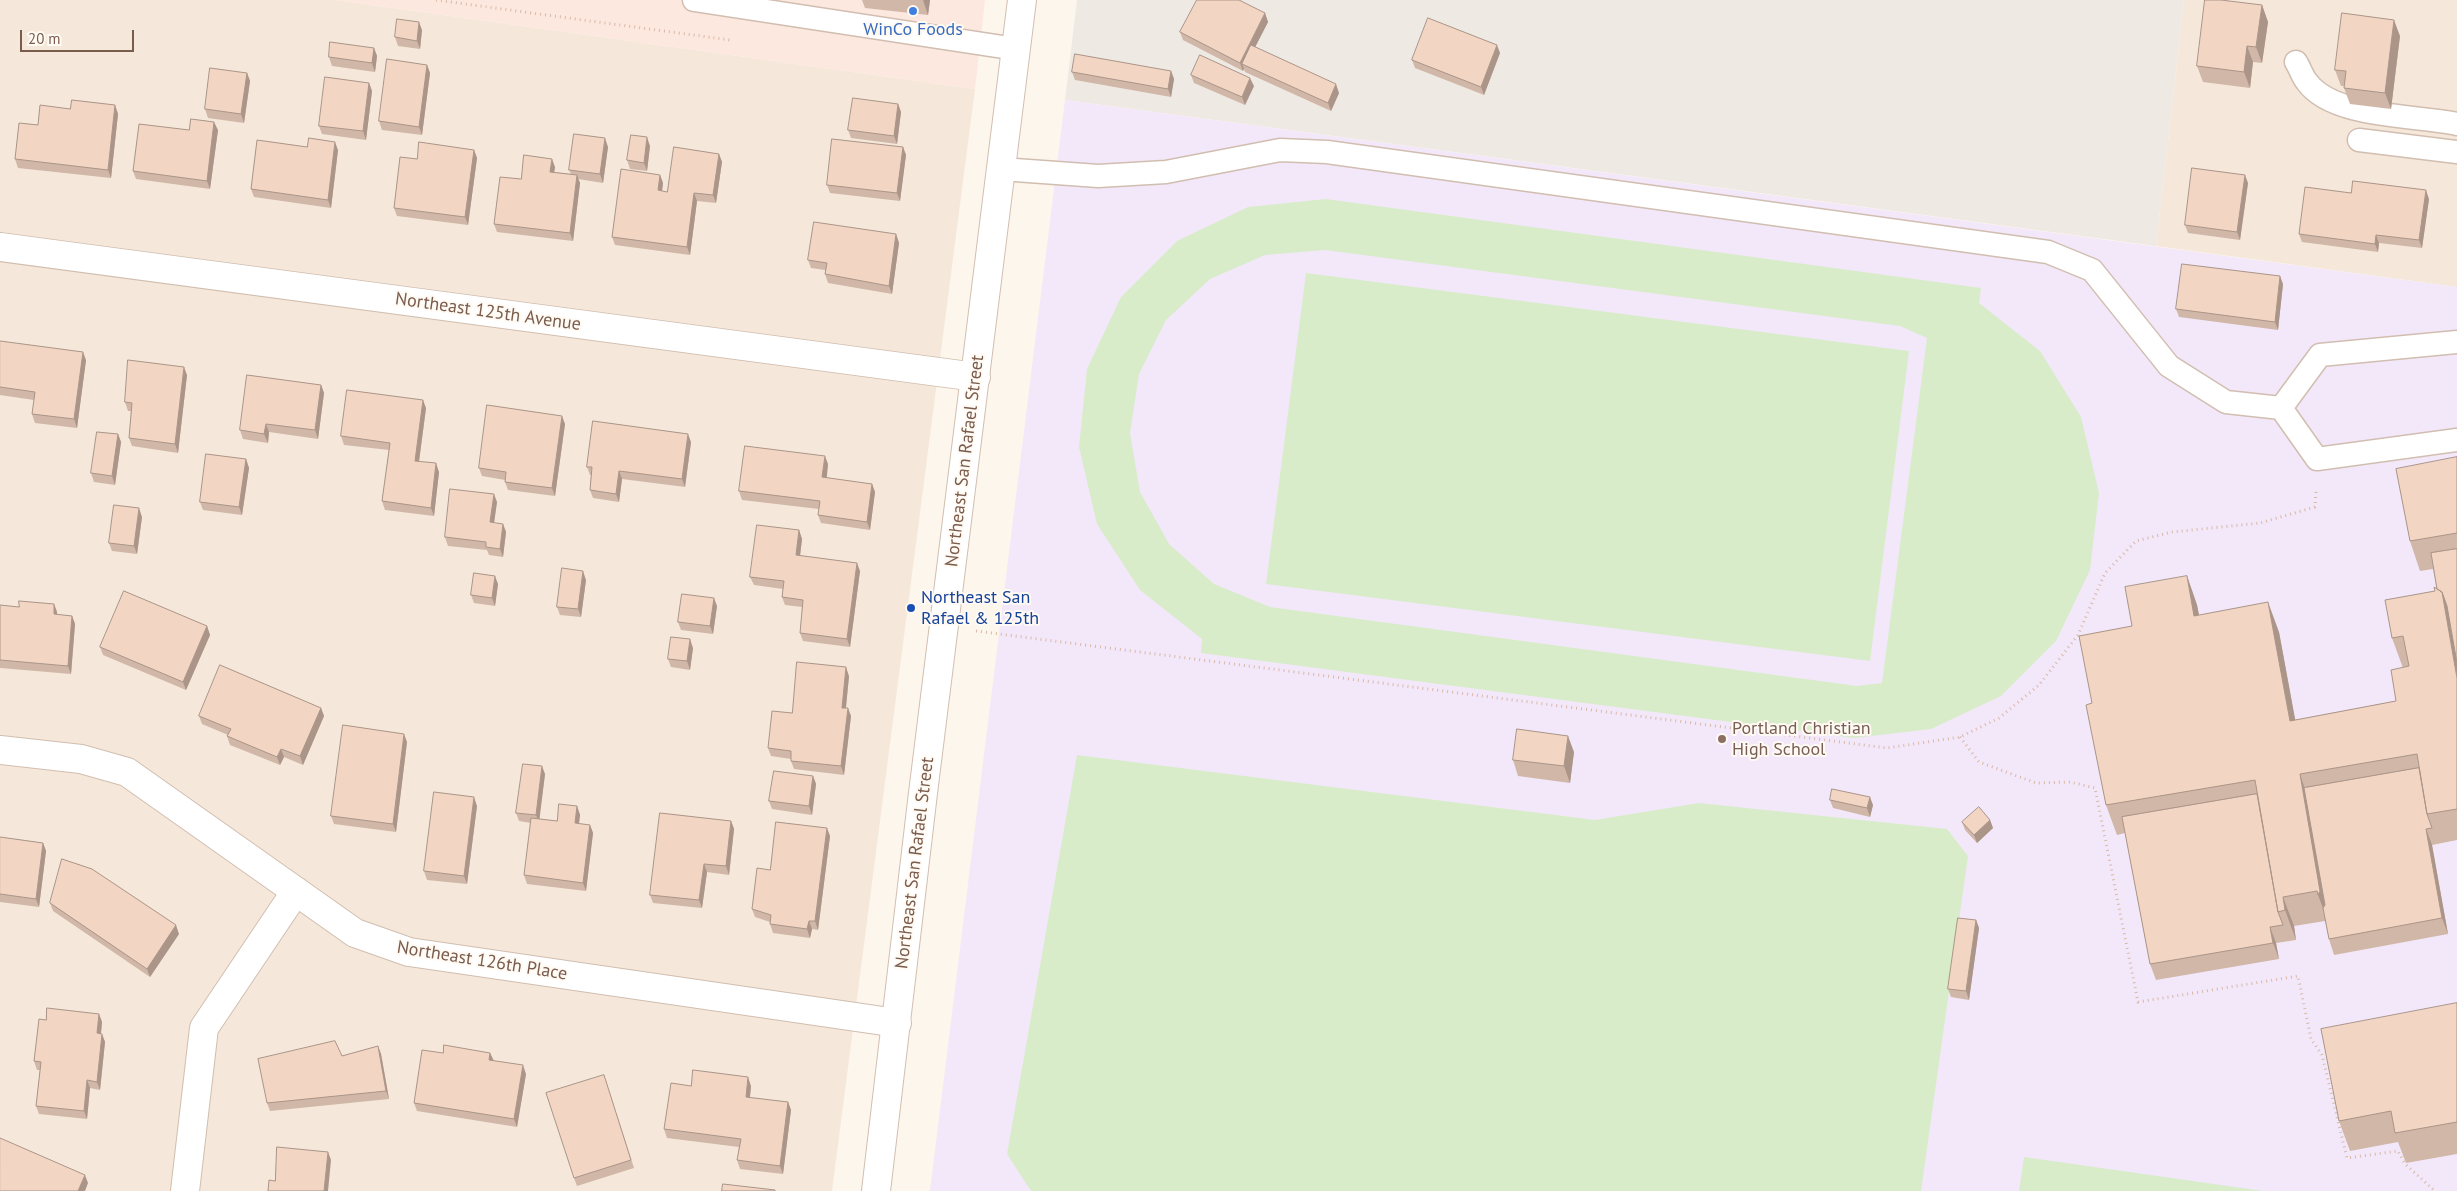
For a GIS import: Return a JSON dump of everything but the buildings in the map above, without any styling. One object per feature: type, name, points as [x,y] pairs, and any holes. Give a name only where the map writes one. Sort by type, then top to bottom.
[{"type":"street","name":"Northeast San Rafael Street","points":[[876,1191],[922,793],[976,377],[1022,0]]},
{"type":"street","name":"Northeast 125th Avenue","points":[[0,248],[976,377]]},
{"type":"street","name":"Northeast 126th Place","points":[[0,750],[80,759],[127,772],[355,933],[409,952],[897,1022]]},
{"type":"street","points":[[185,1191],[204,1028],[296,891]]},
{"type":"lane","points":[[694,0],[1016,49]]},
{"type":"lane","points":[[2296,62],[2307,83],[2328,100],[2348,109],[2457,124]]},
{"type":"lane","points":[[2360,140],[2457,152]]},
{"type":"lane","points":[[1001,169],[1098,176],[1166,172],[1280,150],[1327,152],[2048,252],[2092,270],[2169,366],[2226,402],[2281,408],[2316,459],[2457,440]]},
{"type":"lane","points":[[2281,408],[2320,355],[2457,342]]},
{"type":"path","points":[[436,0],[733,40]]},
{"type":"path","points":[[944,627],[1887,748],[1960,737],[1999,718],[2039,685],[2078,635],[2105,573],[2136,541],[2172,532],[2260,523],[2315,507],[2316,459]]},
{"type":"path","points":[[1960,737],[1979,762],[2036,783],[2070,782],[2095,788],[2138,1002],[2298,976],[2311,1039],[2322,1054],[2347,1158],[2398,1151],[2405,1164],[2435,1191]]},
{"type":"shaded area","points":[[0,0],[336,0],[975,89],[832,1191],[0,1191]]},
{"type":"shaded area","points":[[336,0],[985,0],[975,89]]},
{"type":"shaded area","points":[[1077,0],[2184,0],[2156,246],[1065,100]]},
{"type":"shaded area","points":[[2184,0],[2457,0],[2457,287],[2156,246]]},
{"type":"shaded area","name":"Portland Christian High School","points":[[1065,100],[2457,287],[2457,1191],[930,1191]]},
{"type":"green space","points":[[1326,199],[1981,288],[1979,303],[2040,351],[2081,417],[2099,493],[2090,570],[2056,641],[2001,696],[1931,729],[1854,738],[1201,653],[1202,639],[1140,590],[1097,524],[1079,447],[1087,369],[1121,297],[1177,241],[1248,207]],"holes":[[[1325,250],[1900,326],[1927,338],[1882,683],[1857,686],[1270,607],[1214,584],[1169,544],[1140,492],[1130,433],[1139,374],[1166,320],[1210,279],[1265,255]]]},
{"type":"green space","points":[[1306,273],[1909,351],[1870,661],[1266,584]]},
{"type":"green space","points":[[1077,755],[1595,820],[1699,803],[1947,829],[1968,856],[1921,1191],[1031,1191],[1007,1154]]},
{"type":"green space","points":[[2024,1157],[2263,1191],[2019,1191]]},
{"type":"place","name":"WinCo Foods","points":[[913,11]]},
{"type":"place","name":"Northeast San Rafael & 125th","points":[[911,608]]},
{"type":"place","name":"Portland Christian High School","points":[[1722,739]]}]
